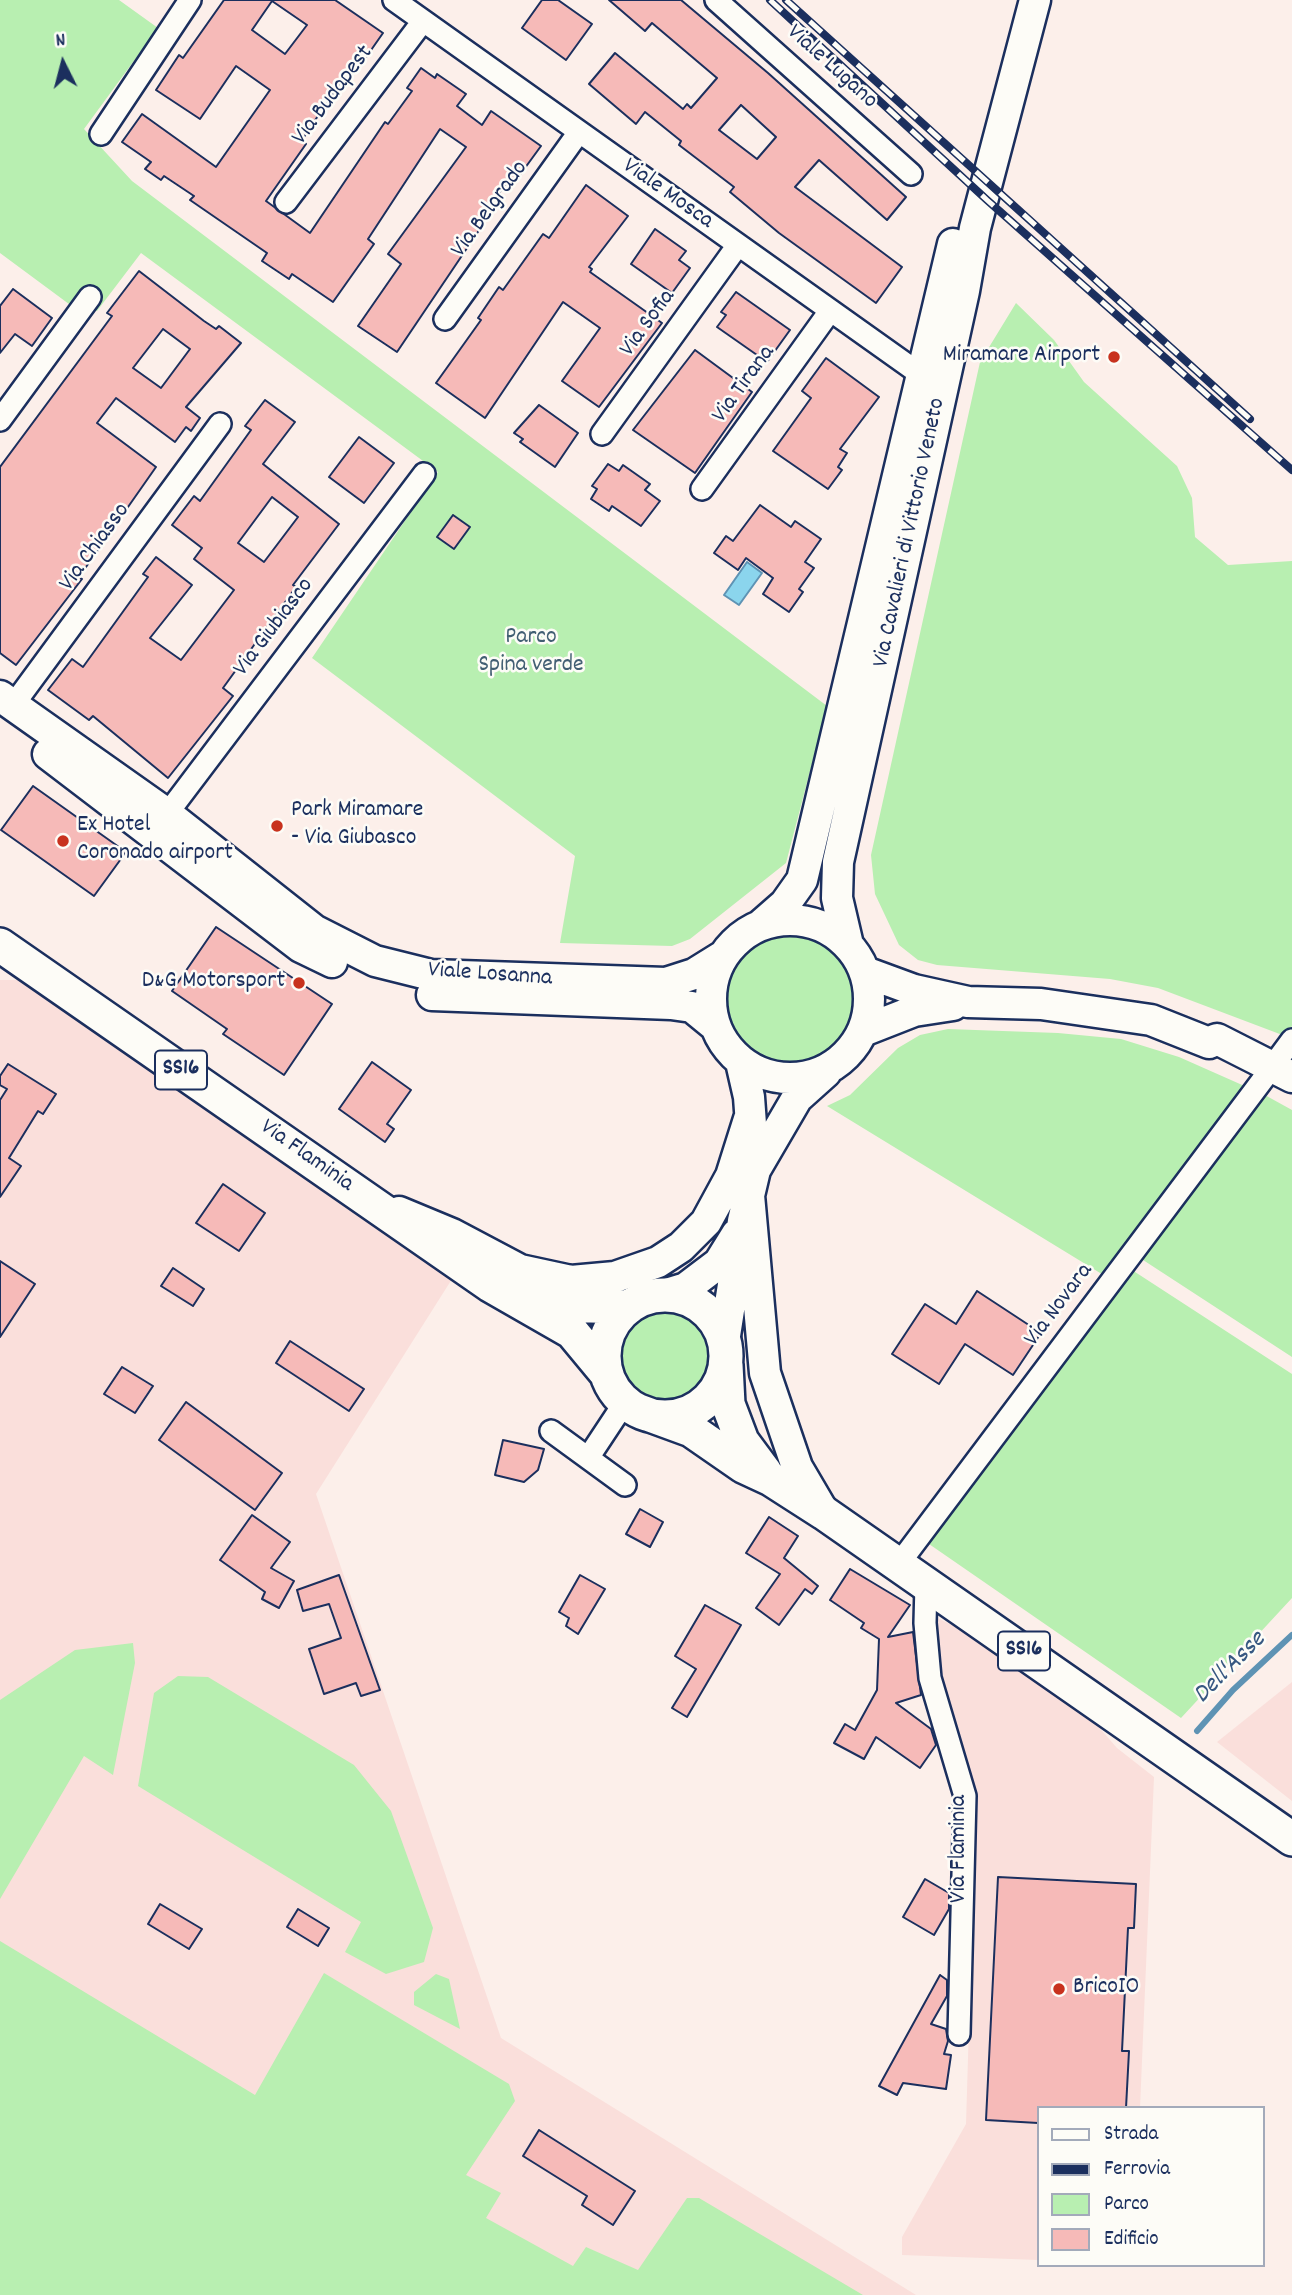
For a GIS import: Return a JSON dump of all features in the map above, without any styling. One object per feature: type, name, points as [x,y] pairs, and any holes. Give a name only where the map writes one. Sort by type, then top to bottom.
[{"type":"main road","name":"Via Cavalieri di Vittorio Veneto","points":[[1016,0],[932,378],[838,862],[837,898],[848,945],[865,972],[869,1002],[863,1031],[855,1044],[834,1066],[808,1077],[794,1079],[766,1075],[741,1062],[730,1052],[714,1024],[710,996],[716,968],[740,938],[761,925],[785,904],[802,880],[932,378],[1035,0]]},
{"type":"main road","name":"Viale Losanna","points":[[5,706],[167,814],[314,930],[375,961],[431,975],[666,983],[694,974],[723,956]]},
{"type":"main road","name":"Viale Losanna","points":[[5,706],[302,947],[367,981],[428,995],[490,1000],[671,1004],[692,1007],[714,1024]]},
{"type":"main road","name":"Via Cavalieri di Vittorio Veneto","points":[[761,925],[792,920],[807,922],[822,927],[848,945]]},
{"type":"main road","name":"Via Flaminia","points":[[0,944],[491,1285],[572,1332],[606,1373]]},
{"type":"main road","points":[[865,972],[914,990],[968,1002],[1041,1004],[1106,1011],[1151,1020],[1209,1043],[1217,1039],[1276,1074],[1292,1091]]},
{"type":"main road","points":[[863,1031],[914,1011],[968,1002]]},
{"type":"main road","points":[[741,1062],[749,1097],[749,1195],[765,1373],[797,1466],[824,1513]]},
{"type":"main road","points":[[491,1285],[553,1305],[629,1307],[686,1288],[719,1263],[733,1245],[749,1195],[797,1098],[834,1066]]},
{"type":"main road","points":[[363,1196],[452,1234],[520,1270],[571,1281],[615,1277],[658,1262],[681,1247],[706,1222],[730,1175],[749,1119]]},
{"type":"main road","points":[[629,1307],[609,1332],[604,1352],[606,1373],[632,1406],[663,1417],[698,1407],[715,1391],[725,1349],[749,1195]]},
{"type":"main road","points":[[663,1295],[687,1299],[707,1311],[725,1349],[728,1404],[742,1441],[771,1479]]},
{"type":"main road","name":"SS16","points":[[632,1406],[691,1430],[743,1466],[771,1479],[824,1513],[1292,1839]]},
{"type":"street","points":[[101,134],[190,0]]},
{"type":"street","name":"Viale Mosca","points":[[394,0],[830,311],[932,378]]},
{"type":"street","name":"Viale Lugano","points":[[716,0],[911,174]]},
{"type":"street","name":"Via Budapest","points":[[286,202],[423,21]]},
{"type":"street","name":"Via Belgrado","points":[[445,319],[579,132]]},
{"type":"street","name":"Via Sofia","points":[[602,434],[738,245]]},
{"type":"street","points":[[0,420],[90,297]]},
{"type":"street","name":"Via Tirana","points":[[702,489],[830,311]]},
{"type":"street","name":"Via Chiasso","points":[[5,706],[220,424]]},
{"type":"street","name":"Via Giubiasco","points":[[167,814],[424,474]]},
{"type":"street","name":"Via Novara","points":[[898,1565],[1276,1074],[1292,1040]]},
{"type":"street","points":[[588,1458],[632,1406]]},
{"type":"street","points":[[551,1431],[625,1485]]},
{"type":"street","name":"Via Flaminia","points":[[926,1584],[925,1623],[930,1678],[965,1797],[959,2034]]},
{"type":"shaded area","points":[[0,980],[27,980],[452,1279],[316,1494],[501,2038],[916,2295],[0,2295]]},
{"type":"shaded area","points":[[933,1616],[969,1633],[1089,1716],[1117,1748],[1154,1777],[1140,2106],[1036,2106],[1036,2260],[902,2255],[902,2237],[966,2124],[976,1796],[937,1667]]},
{"type":"shaded area","points":[[1292,1682],[1292,1801],[1217,1742]]},
{"type":"green space","name":"Parco Spina verde","points":[[0,0],[119,0],[158,28],[84,129],[132,181],[827,706],[786,863],[690,939],[672,946],[560,943],[575,856],[312,658],[438,472],[141,253],[97,311],[73,307],[0,253]]},
{"type":"green space","points":[[1016,303],[1054,340],[1084,382],[1177,466],[1192,498],[1195,537],[1228,565],[1292,561],[1292,1026],[1285,1036],[1158,988],[1110,979],[937,965],[918,960],[899,945],[875,894],[871,855],[980,362]]},
{"type":"green space","points":[[790,936],[815,941],[835,955],[849,975],[854,1000],[849,1025],[835,1045],[815,1059],[790,1064],[765,1059],[745,1045],[731,1025],[726,1000],[731,975],[745,955],[765,941]]},
{"type":"green space","points":[[948,1029],[1058,1033],[1121,1039],[1179,1057],[1249,1088],[1105,1276],[827,1106],[850,1095],[898,1048],[920,1035]]},
{"type":"green space","points":[[1263,1094],[1292,1110],[1292,1357],[1140,1258]]},
{"type":"green space","points":[[1132,1270],[1292,1374],[1292,1598],[1181,1718],[929,1544]]},
{"type":"green space","points":[[656,1310],[674,1310],[691,1317],[704,1330],[711,1347],[711,1365],[704,1382],[691,1395],[674,1402],[656,1402],[639,1395],[626,1382],[619,1365],[619,1347],[626,1330],[639,1317]]},
{"type":"green space","points":[[133,1643],[135,1663],[113,1775],[84,1756],[0,1899],[0,1700],[75,1650]]},
{"type":"green space","points":[[178,1676],[208,1677],[354,1765],[391,1811],[433,1928],[424,1962],[386,1974],[345,1952],[361,1922],[138,1786],[154,1693]]},
{"type":"green space","points":[[0,1941],[255,2095],[324,1973],[509,2084],[515,2101],[466,2175],[501,2193],[486,2218],[573,2266],[586,2247],[638,2270],[687,2198],[699,2198],[863,2295],[0,2295]]},
{"type":"green space","points":[[436,1974],[449,1979],[460,2029],[414,2005],[414,1992]]},
{"type":"water","points":[[747,562],[762,573],[739,605],[724,595]]},
{"type":"building","points":[[224,0],[335,0],[383,33],[355,73],[349,69],[302,140],[306,144],[266,201],[310,233],[385,122],[388,124],[412,91],[407,88],[421,68],[435,78],[437,74],[466,94],[457,106],[482,125],[491,111],[541,146],[514,183],[509,180],[488,208],[492,211],[397,352],[358,326],[401,264],[388,254],[466,147],[440,129],[368,239],[374,244],[333,302],[292,274],[289,279],[262,261],[267,253],[190,200],[194,196],[164,176],[161,180],[145,169],[151,162],[122,142],[142,114],[216,167],[270,90],[236,66],[200,119],[156,90],[179,55],[183,58]],"holes":[[[272,1],[307,25],[285,54],[252,30]]]},
{"type":"building","points":[[542,0],[558,0],[592,24],[566,60],[522,28]]},
{"type":"building","points":[[609,0],[681,0],[768,73],[906,197],[887,220],[819,160],[795,187],[902,267],[876,303],[779,233],[730,192],[734,187],[679,145],[681,141],[645,112],[636,124],[589,84],[615,53],[683,109],[687,104],[691,108],[717,78],[652,23],[645,31]],"holes":[[[741,105],[776,137],[757,159],[719,130]]]},
{"type":"building","points":[[586,185],[628,216],[589,267],[592,269],[590,272],[662,323],[599,407],[562,381],[600,328],[563,302],[485,418],[436,383],[481,320],[478,318],[499,287],[503,290],[543,234],[549,238]]},
{"type":"building","points":[[655,229],[686,251],[679,260],[690,268],[672,293],[631,264]]},
{"type":"building","points":[[139,271],[204,321],[216,329],[219,326],[241,343],[186,407],[200,418],[191,431],[186,427],[175,442],[116,398],[97,423],[156,467],[79,577],[82,579],[16,665],[0,653],[0,467],[112,316],[107,313]],"holes":[[[163,329],[190,349],[161,388],[133,368]]]},
{"type":"building","points":[[13,289],[52,318],[32,346],[15,334],[0,353],[0,306]]},
{"type":"building","points":[[736,292],[790,330],[767,362],[717,327],[726,315],[721,312]]},
{"type":"building","points":[[695,350],[752,392],[695,473],[633,430]]},
{"type":"building","points":[[826,358],[879,397],[840,449],[847,453],[838,467],[842,470],[828,489],[773,451],[811,398],[802,391]]},
{"type":"building","points":[[265,400],[295,422],[263,464],[339,524],[293,585],[296,587],[223,688],[233,696],[168,778],[93,716],[89,720],[48,690],[72,659],[83,667],[148,577],[143,574],[156,557],[192,585],[150,638],[181,660],[234,590],[194,559],[202,548],[172,525],[194,496],[200,501],[251,430],[245,426]],"holes":[[[272,497],[298,517],[264,562],[238,543]]]},
{"type":"building","points":[[539,405],[578,433],[555,467],[520,442],[523,439],[514,433]]},
{"type":"building","points":[[359,437],[394,463],[364,503],[329,477]]},
{"type":"building","points":[[608,464],[619,471],[623,465],[650,484],[645,490],[660,501],[641,526],[612,506],[609,511],[591,499],[597,489],[592,486]]},
{"type":"building","points":[[760,505],[791,527],[795,521],[821,539],[805,562],[814,568],[799,589],[803,592],[789,612],[763,594],[773,578],[746,558],[738,570],[714,553],[726,536],[733,541]]},
{"type":"building","points":[[453,515],[470,527],[454,549],[437,537]]},
{"type":"building","name":"Ex Hotel Coronado airport","points":[[33,786],[126,852],[94,896],[1,830]]},
{"type":"building","points":[[216,927],[332,1004],[284,1075],[223,1034],[227,1029],[172,991]]},
{"type":"building","points":[[372,1062],[411,1090],[387,1124],[394,1129],[385,1142],[339,1109]]},
{"type":"building","points":[[8,1064],[56,1094],[43,1114],[38,1111],[9,1158],[21,1166],[0,1197],[0,1100],[7,1089],[0,1085],[0,1076]]},
{"type":"building","points":[[223,1184],[265,1213],[239,1251],[196,1223]]},
{"type":"building","points":[[0,1261],[35,1284],[0,1337]]},
{"type":"building","points":[[173,1268],[204,1289],[193,1306],[161,1286]]},
{"type":"building","points":[[977,1291],[1041,1333],[1013,1375],[965,1344],[939,1384],[892,1354],[925,1304],[956,1324]]},
{"type":"building","points":[[290,1341],[364,1389],[349,1411],[276,1363]]},
{"type":"building","points":[[122,1367],[153,1386],[135,1413],[104,1394]]},
{"type":"building","points":[[186,1402],[282,1473],[255,1510],[159,1440]]},
{"type":"building","points":[[503,1440],[544,1449],[538,1470],[524,1482],[495,1475]]},
{"type":"building","points":[[640,1509],[663,1522],[650,1547],[626,1534]]},
{"type":"building","points":[[252,1515],[290,1542],[271,1568],[294,1581],[279,1608],[262,1599],[265,1592],[220,1560]]},
{"type":"building","points":[[769,1517],[798,1536],[784,1558],[818,1586],[812,1594],[805,1589],[779,1625],[756,1608],[780,1574],[746,1553]]},
{"type":"building","points":[[850,1569],[910,1605],[888,1637],[913,1632],[921,1695],[896,1703],[931,1729],[936,1745],[920,1768],[876,1737],[864,1759],[834,1743],[845,1724],[855,1730],[877,1690],[879,1639],[861,1628],[864,1623],[830,1600]]},
{"type":"building","points":[[339,1575],[380,1690],[361,1696],[356,1683],[324,1694],[309,1649],[341,1638],[329,1604],[303,1611],[297,1590]]},
{"type":"building","points":[[580,1575],[605,1589],[578,1634],[566,1626],[569,1618],[559,1612]]},
{"type":"building","points":[[705,1605],[741,1625],[687,1717],[672,1708],[696,1669],[675,1656]]},
{"type":"building","name":"BricoIO","points":[[998,1877],[1136,1884],[1134,1928],[1128,1928],[1122,2051],[1129,2051],[1126,2106],[1036,2106],[1036,2123],[986,2120]]},
{"type":"building","points":[[925,1879],[949,1893],[949,1909],[934,1935],[903,1917]]},
{"type":"building","points":[[160,1904],[202,1929],[189,1949],[148,1924]]},
{"type":"building","points":[[298,1909],[329,1928],[318,1946],[287,1927]]},
{"type":"building","points":[[940,1975],[947,1980],[947,1996],[931,2024],[946,2029],[948,2041],[944,2054],[951,2055],[946,2089],[903,2083],[897,2095],[879,2086]]},
{"type":"building","points":[[539,2130],[635,2191],[613,2225],[582,2205],[587,2196],[523,2156]]},
{"type":"waterway","name":"Dell'Asse","points":[[1197,1731],[1233,1690],[1292,1635]]},
{"type":"railway","points":[[770,0],[987,200],[1292,470]]},
{"type":"railway","points":[[786,0],[1250,419]]},
{"type":"place","name":"Miramare Airport","points":[[1114,357]]},
{"type":"place","name":"Park Miramare - Via Giubasco","points":[[277,826]]},
{"type":"place","name":"Ex Hotel Coronado airport","points":[[63,841]]},
{"type":"place","name":"D&G Motorsport","points":[[299,983]]},
{"type":"place","name":"BricoIO","points":[[1059,1989]]}]
